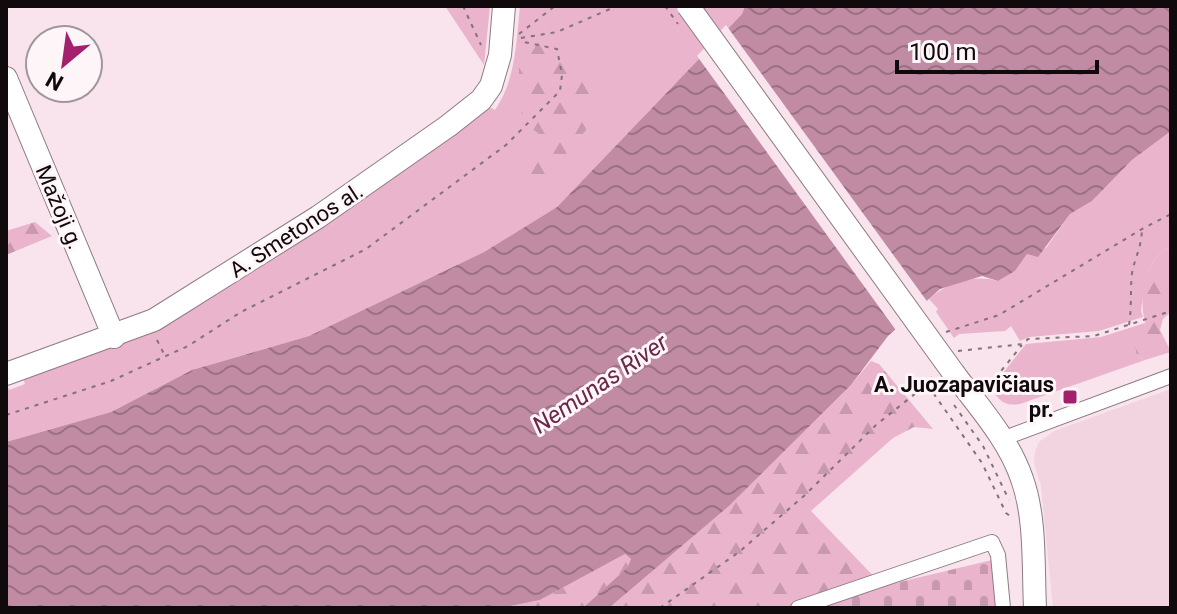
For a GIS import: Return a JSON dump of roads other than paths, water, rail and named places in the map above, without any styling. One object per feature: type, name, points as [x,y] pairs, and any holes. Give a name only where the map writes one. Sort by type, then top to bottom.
[{"type":"street","name":"A. Smetonos al.","points":[[6,374],[154,320],[318,217],[481,100],[491,86],[497,69],[504,6]]},
{"type":"street","points":[[688,6],[944,375],[1002,439],[1023,479],[1029,506],[1035,608]]},
{"type":"street","name":"Mažoji g.","points":[[6,78],[114,337]]},
{"type":"street","points":[[1002,439],[1171,376]]},
{"type":"street","points":[[798,608],[992,542],[998,555],[1003,608]]},
{"type":"water","name":"Nemunas River","points":[[745,6],[1171,6],[1171,131],[1132,160],[1092,201],[1070,214],[1038,257],[1027,254],[1015,271],[998,281],[982,276],[940,289],[888,336],[851,385],[729,506],[609,608],[583,608],[628,567],[631,559],[625,554],[540,600],[500,608],[6,608],[6,442],[111,412],[192,370],[309,336],[484,252],[557,207],[742,14]]},
{"type":"place","name":"A. Juozapavičiaus pr.","points":[[1070,397]]}]
